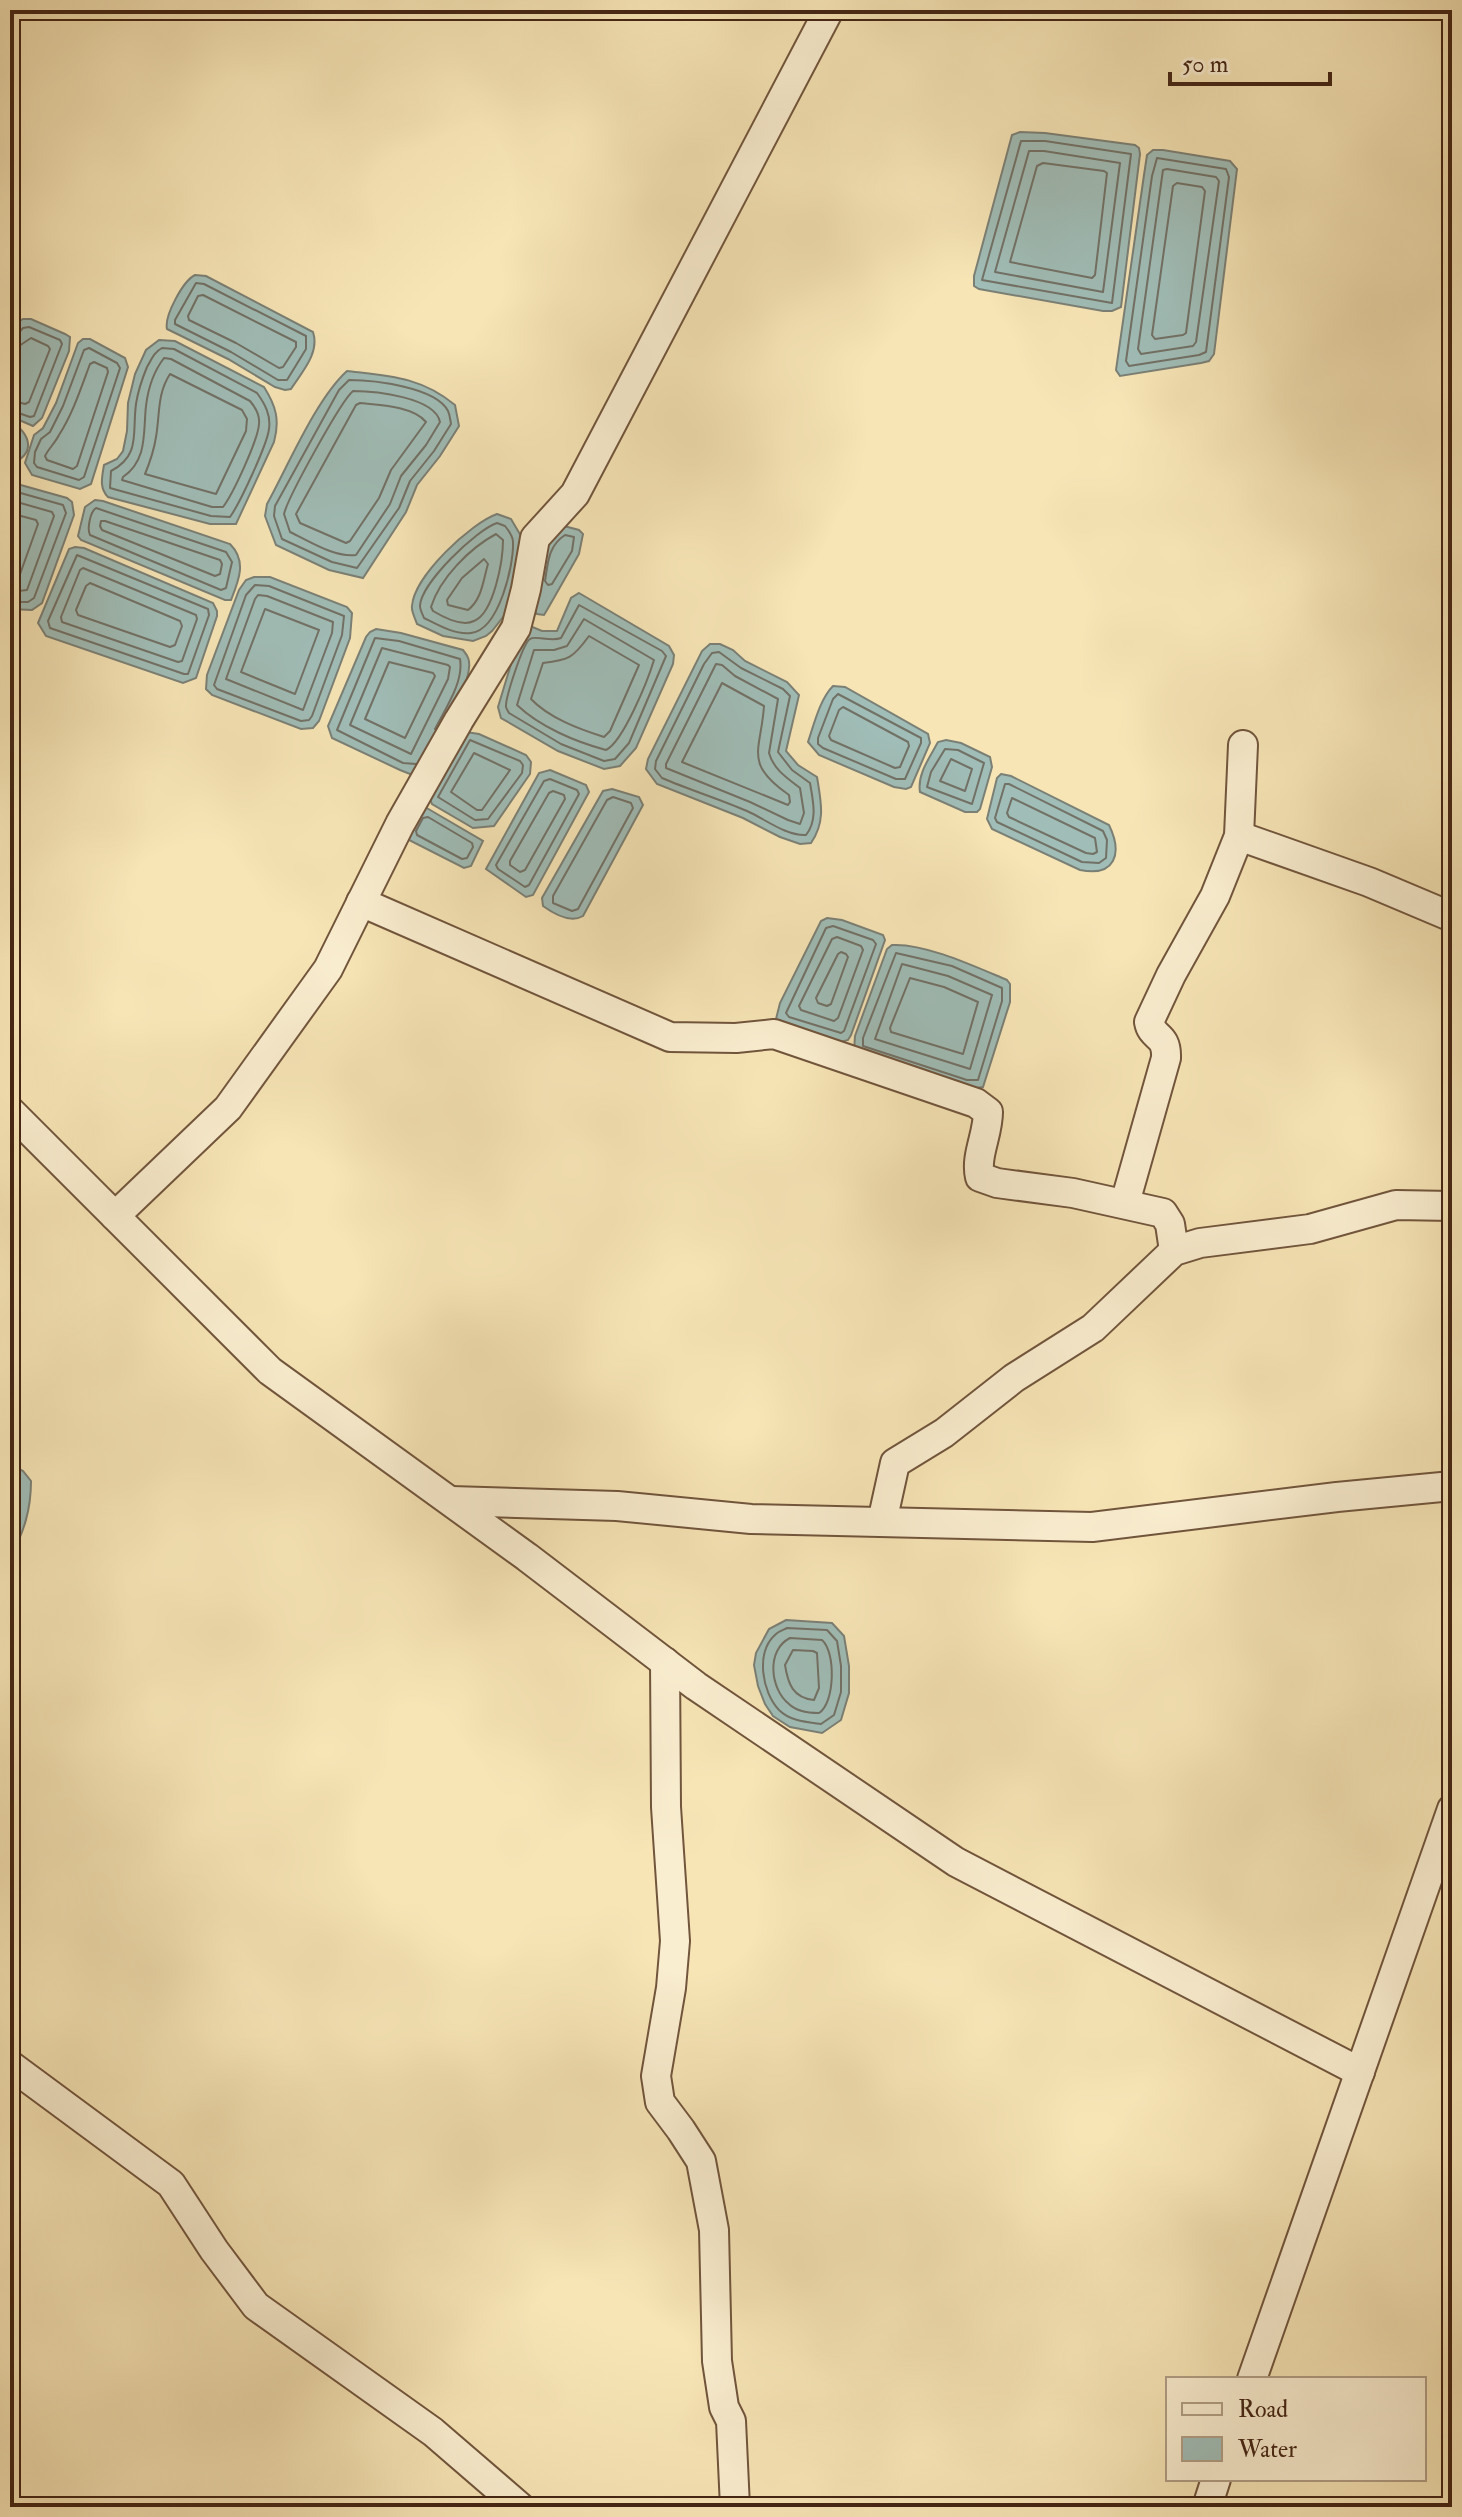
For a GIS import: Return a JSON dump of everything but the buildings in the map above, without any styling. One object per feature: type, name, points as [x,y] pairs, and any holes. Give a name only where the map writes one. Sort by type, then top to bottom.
[{"type":"street","points":[[115,1216],[228,1108],[328,969],[400,824],[516,628],[535,538],[575,494],[829,10]]},
{"type":"street","points":[[1125,1203],[1166,1058],[1166,1046],[1150,1028],[1149,1022],[1215,896],[1239,836],[1243,745]]},
{"type":"street","points":[[1239,836],[1369,882],[1452,917]]},
{"type":"street","points":[[361,902],[670,1037],[736,1038],[774,1034],[976,1103],[988,1112],[988,1129],[977,1166],[980,1177],[997,1183],[1125,1203],[1163,1213],[1170,1224],[1174,1251]]},
{"type":"street","points":[[10,1111],[270,1371],[451,1501],[696,1686],[956,1862],[1360,2072]]},
{"type":"street","points":[[882,1522],[895,1463],[944,1433],[1014,1378],[1093,1328],[1174,1251],[1200,1243],[1310,1229],[1396,1205],[1452,1206]]},
{"type":"street","points":[[451,1501],[617,1506],[751,1519],[1092,1527],[1452,1486]]},
{"type":"street","points":[[665,1662],[666,1807],[675,1941],[671,1988],[656,2076],[660,2102],[701,2161],[714,2230],[717,2361],[724,2407],[731,2421],[735,2507]]},
{"type":"street","points":[[1253,2377],[1452,1809]]},
{"type":"street","points":[[10,2065],[171,2184],[214,2250],[256,2306],[433,2432],[520,2507]]},
{"type":"street","points":[[1207,2507],[1215,2481]]},
{"type":"water","points":[[1020,132],[1135,145],[1139,148],[1121,307],[1103,311],[974,286],[974,276],[1012,135]]},
{"type":"water","points":[[1153,150],[1230,161],[1237,169],[1214,354],[1209,361],[1201,363],[1120,376],[1116,370],[1144,175],[1147,155]]},
{"type":"water","points":[[195,275],[206,276],[313,332],[312,355],[291,389],[275,387],[228,359],[167,329],[175,299]]},
{"type":"water","points":[[31,319],[70,337],[69,351],[42,418],[33,426],[10,416],[10,336],[16,323]]},
{"type":"water","points":[[90,339],[125,358],[128,367],[91,484],[80,489],[32,475],[25,463],[34,435],[43,428],[56,403],[78,343]]},
{"type":"water","points":[[159,340],[175,341],[264,387],[271,401],[277,420],[274,442],[236,524],[210,524],[108,497],[103,490],[104,465],[117,459],[123,451],[128,403],[135,374],[146,350]]},
{"type":"water","points":[[347,371],[404,379],[430,389],[455,405],[459,426],[417,485],[406,512],[363,578],[329,570],[276,545],[265,516],[267,504],[303,434],[324,398]]},
{"type":"water","points":[[10,422],[23,432],[28,444],[24,455],[10,463]]},
{"type":"water","points":[[10,482],[72,502],[74,515],[42,603],[32,610],[10,609]]},
{"type":"water","points":[[95,500],[230,544],[240,564],[239,578],[231,600],[81,540],[78,536],[85,507]]},
{"type":"water","points":[[497,514],[511,519],[521,536],[520,556],[507,612],[492,631],[473,641],[443,636],[417,624],[412,606],[422,580],[459,539]]},
{"type":"water","points":[[564,526],[583,534],[579,554],[544,615],[537,614],[532,607],[541,551]]},
{"type":"water","points":[[84,548],[213,603],[217,616],[196,678],[183,683],[46,636],[38,623],[69,549]]},
{"type":"water","points":[[270,577],[347,607],[352,613],[350,638],[319,721],[313,728],[301,729],[212,695],[206,689],[207,675],[239,590],[246,580]]},
{"type":"water","points":[[579,593],[669,646],[674,655],[673,664],[636,748],[620,766],[604,769],[558,751],[501,718],[498,707],[518,641],[530,626],[542,631],[557,631],[571,598]]},
{"type":"water","points":[[376,629],[463,650],[468,658],[469,668],[462,692],[418,773],[400,770],[332,738],[328,726],[366,637]]},
{"type":"water","points":[[710,644],[720,644],[733,650],[745,661],[787,682],[799,695],[786,751],[798,765],[817,777],[821,819],[811,843],[800,844],[780,837],[743,818],[657,784],[646,769],[648,759],[702,651]]},
{"type":"water","points":[[833,686],[845,687],[928,734],[930,743],[911,787],[894,787],[819,755],[808,742],[821,705]]},
{"type":"water","points":[[466,732],[479,734],[526,755],[531,762],[530,774],[494,826],[473,828],[432,804],[429,796]]},
{"type":"water","points":[[938,742],[961,743],[990,757],[992,767],[977,812],[965,812],[920,792],[920,779],[925,766]]},
{"type":"water","points":[[550,770],[586,785],[589,792],[533,895],[526,897],[486,869],[539,773]]},
{"type":"water","points":[[1001,774],[1011,776],[1109,825],[1115,845],[1113,861],[1101,870],[1080,870],[992,829],[987,819],[997,778]]},
{"type":"water","points":[[612,789],[639,797],[643,805],[583,916],[573,919],[557,915],[543,906],[542,898],[603,791]]},
{"type":"water","points":[[425,807],[483,841],[471,866],[464,868],[409,840],[407,836]]},
{"type":"water","points":[[827,918],[842,920],[883,935],[885,940],[851,1035],[841,1042],[776,1019],[780,1003],[821,921]]},
{"type":"water","points":[[892,945],[920,948],[950,957],[1007,980],[1010,984],[1010,1002],[983,1087],[976,1088],[854,1051],[855,1036],[887,949]]},
{"type":"water","points":[[10,1464],[23,1471],[31,1481],[26,1521],[10,1558]]},
{"type":"water","points":[[786,1620],[832,1623],[844,1636],[849,1693],[841,1720],[822,1733],[790,1727],[773,1716],[758,1686],[754,1665],[756,1653],[769,1629]]}]
